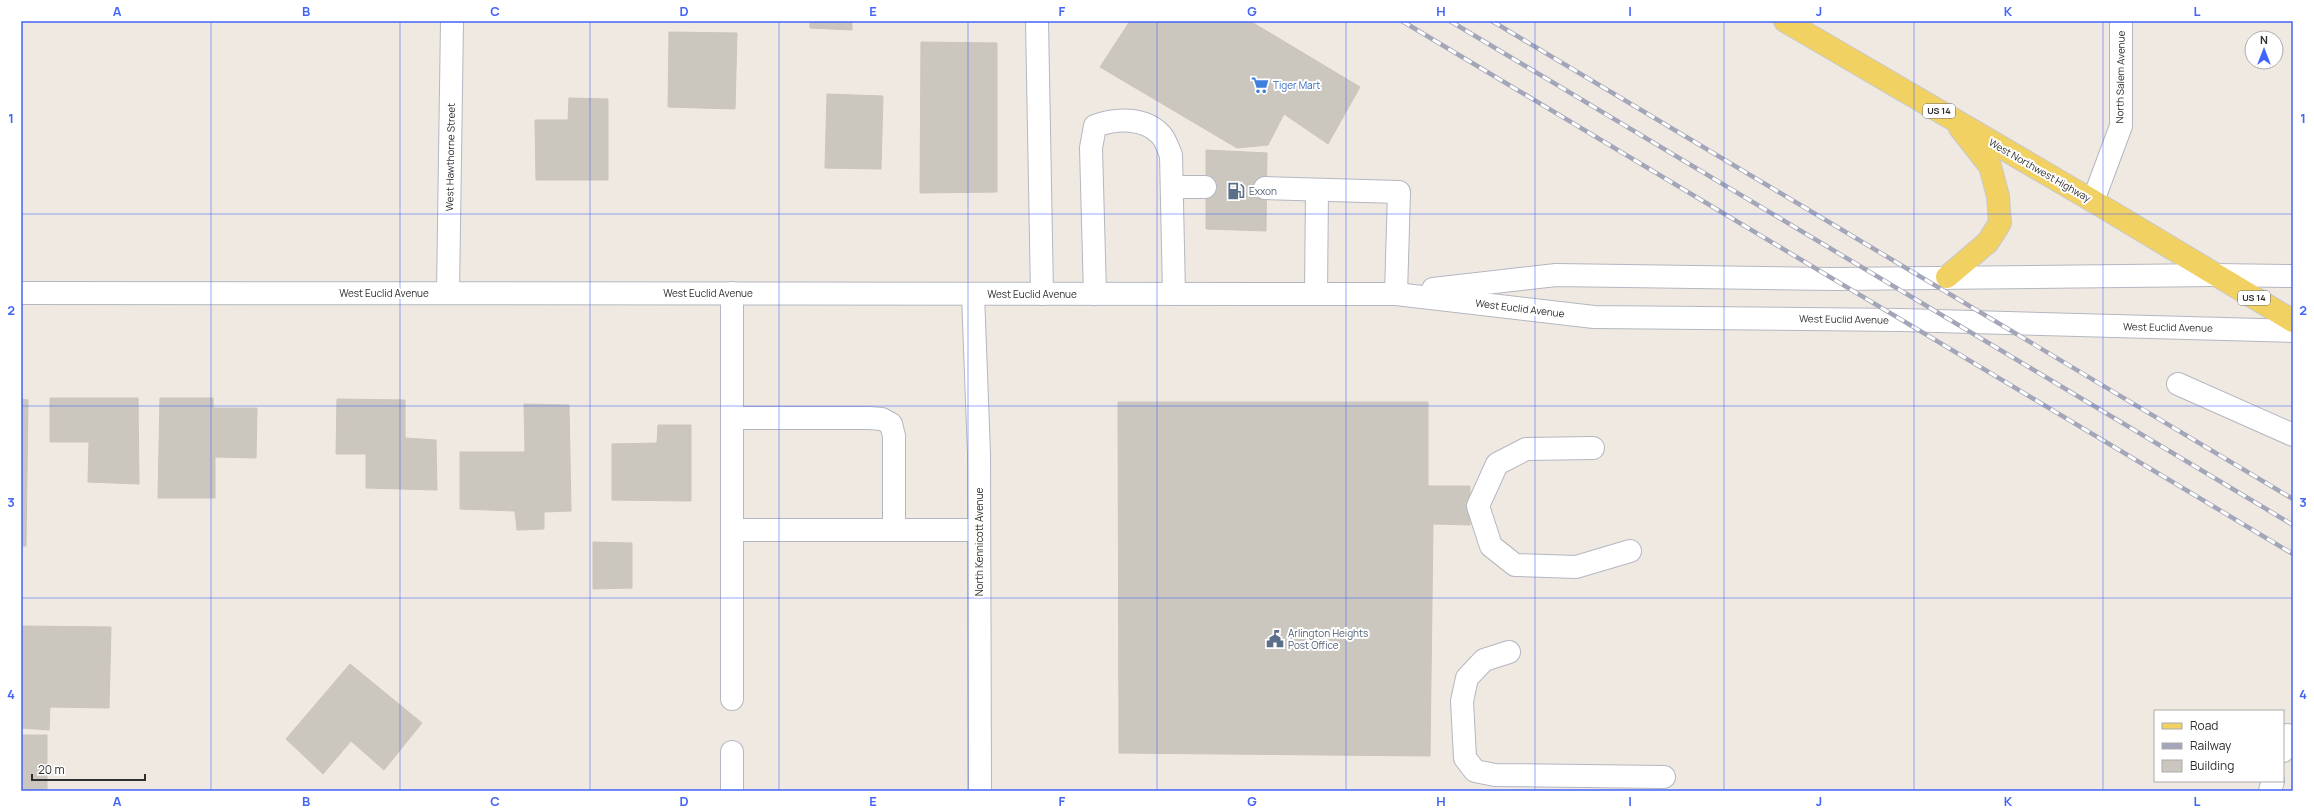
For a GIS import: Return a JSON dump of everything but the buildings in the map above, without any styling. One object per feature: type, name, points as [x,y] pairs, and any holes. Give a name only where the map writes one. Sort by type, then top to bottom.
[{"type":"main road","name":"West Hawthorne Street","points":[[448,293],[452,21]]},
{"type":"main road","points":[[1037,21],[1042,294]]},
{"type":"main road","name":"West Northwest Highway","points":[[1785,21],[2093,200],[2214,275],[2293,321]]},
{"type":"main road","name":"North Salem Avenue","points":[[2093,200],[2121,126],[2121,21]]},
{"type":"main road","points":[[1947,277],[1988,242],[2000,223],[1998,196],[1990,166],[1953,119]]},
{"type":"main road","points":[[1095,294],[1091,148],[1095,126],[1111,120],[1148,123],[1162,136],[1171,155],[1174,294]]},
{"type":"main road","points":[[1172,187],[1205,187]]},
{"type":"main road","points":[[1264,188],[1399,192],[1396,294]]},
{"type":"main road","points":[[1316,294],[1317,190]]},
{"type":"main road","name":"West Euclid Avenue","points":[[1396,294],[1556,275],[1834,279],[2214,275],[2293,276]]},
{"type":"main road","name":"West Euclid Avenue","points":[[21,293],[1396,294],[1594,317],[1901,320],[2293,331]]},
{"type":"main road","points":[[732,293],[732,699]]},
{"type":"main road","name":"North Kennicott Avenue","points":[[972,294],[979,454],[980,791]]},
{"type":"main road","points":[[2178,384],[2293,435]]},
{"type":"main road","points":[[732,418],[882,418],[891,424],[894,436],[894,530]]},
{"type":"main road","points":[[1593,448],[1526,449],[1497,464],[1478,506],[1492,546],[1515,565],[1576,567],[1630,551]]},
{"type":"main road","points":[[732,530],[979,530]]},
{"type":"main road","points":[[1509,652],[1484,660],[1467,678],[1462,701],[1463,742],[1465,758],[1475,771],[1495,775],[1664,777]]},
{"type":"main road","points":[[732,752],[732,791]]},
{"type":"railway","points":[[1402,21],[2293,554]]},
{"type":"railway","points":[[1450,21],[2293,525]]},
{"type":"railway","points":[[1492,21],[2293,499]]},
{"type":"place","name":"Tiger Mart","points":[[1260,85]]},
{"type":"place","name":"Exxon","points":[[1236,191]]},
{"type":"place","name":"Arlington Heights Post Office","points":[[1275,639]]}]
